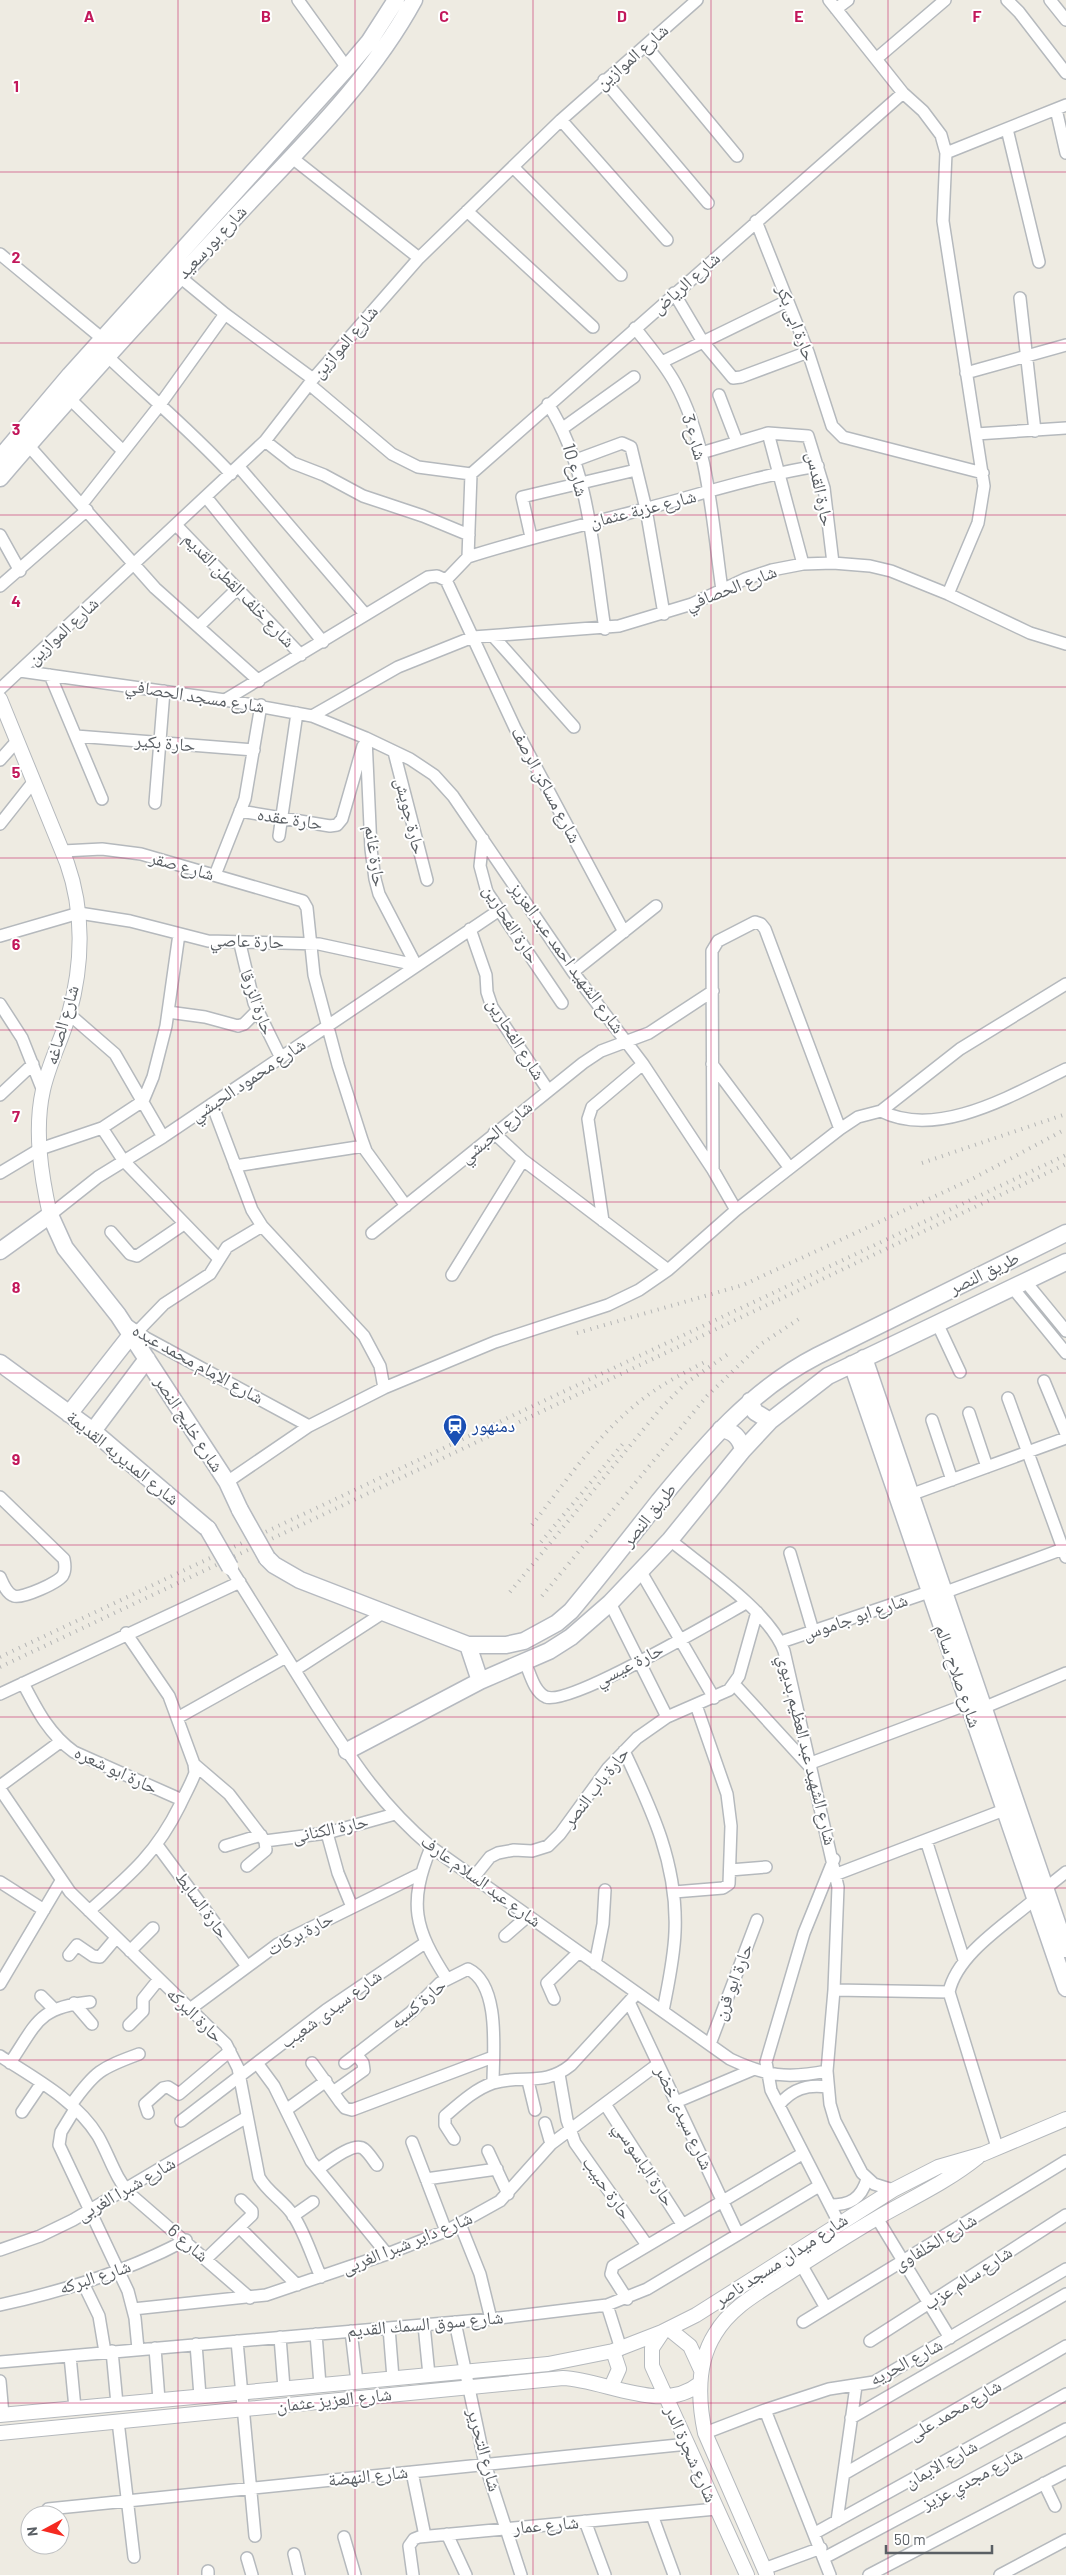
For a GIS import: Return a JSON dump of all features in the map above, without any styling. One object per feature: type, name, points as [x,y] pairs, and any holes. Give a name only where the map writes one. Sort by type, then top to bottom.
[{"type":"main road","name":"شارع بورسعيد","points":[[0,478],[69,398],[105,347],[369,42],[396,0]]},
{"type":"main road","name":"شارع بورسعيد","points":[[0,458],[6,446],[70,375],[105,347],[180,277],[291,157],[383,51],[414,0]]},
{"type":"main road","name":"شارع محمود الحبشي","points":[[0,1251],[50,1215]]},
{"type":"main road","name":"شارع الإمام محمد عبده","points":[[50,1215],[65,1248],[118,1315]]},
{"type":"main road","name":"طريق النصر","points":[[240,1510],[267,1558],[274,1565],[300,1580],[386,1611],[468,1645],[506,1645],[532,1637],[557,1623],[571,1611],[721,1428],[750,1401],[798,1365],[1066,1233]]},
{"type":"main road","name":"طريق النصر","points":[[347,1751],[480,1681],[525,1662],[571,1637],[610,1603],[641,1572],[670,1540],[743,1450],[770,1421],[828,1376],[1066,1262]]},
{"type":"main road","name":"شارع خليج النصر","points":[[118,1315],[134,1334],[147,1359],[227,1482],[240,1510]]},
{"type":"main road","points":[[69,1414],[134,1334]]},
{"type":"main road","points":[[93,1431],[147,1359]]},
{"type":"main road","name":"شارع صلاح سالم","points":[[858,1361],[910,1495],[936,1592]]},
{"type":"main road","name":"شارع صلاح سالم","points":[[858,1361],[1040,1894],[1066,1988]]},
{"type":"main road","name":"شارع المديريه القديمة","points":[[0,1363],[93,1431],[208,1529],[230,1567]]},
{"type":"main road","points":[[750,1401],[755,1412],[770,1421]]},
{"type":"main road","points":[[721,1428],[738,1437],[743,1450]]},
{"type":"main road","points":[[468,1645],[480,1681]]},
{"type":"main road","name":"شارع صلاح سالم","points":[[976,1706],[1004,1810],[1040,1894],[1066,1947]]},
{"type":"street","points":[[298,0],[347,68]]},
{"type":"street","name":"شارع الموازين","points":[[0,689],[265,441],[311,382],[419,258],[604,80],[646,46],[697,0]]},
{"type":"street","points":[[848,0],[833,4],[903,93],[923,111],[941,135],[946,153],[943,222],[983,473],[983,498],[978,523],[948,594]]},
{"type":"street","points":[[876,59],[945,0]]},
{"type":"street","points":[[1007,0],[1019,12],[1066,73]]},
{"type":"street","points":[[1050,0],[1066,20]]},
{"type":"street","points":[[646,46],[737,156]]},
{"type":"street","points":[[604,80],[708,203]]},
{"type":"street","name":"شارع الرياض","points":[[471,474],[548,404],[903,93]]},
{"type":"street","points":[[946,153],[1061,107],[1066,153]]},
{"type":"street","points":[[561,120],[667,240]]},
{"type":"street","points":[[1007,129],[1038,262]]},
{"type":"street","points":[[291,157],[419,258]]},
{"type":"street","points":[[513,167],[621,275]]},
{"type":"street","points":[[468,211],[593,327]]},
{"type":"street","name":"حارة ابى بكر","points":[[756,221],[808,352],[832,426],[843,437],[983,473]]},
{"type":"street","points":[[0,254],[105,347],[159,406],[183,424],[235,471],[365,614]]},
{"type":"street","points":[[180,277],[311,382],[392,454],[418,467],[471,474],[468,557],[446,580],[437,576],[428,577],[225,700]]},
{"type":"street","points":[[674,293],[703,342],[728,373],[736,378],[808,352]]},
{"type":"street","points":[[1020,298],[1035,431]]},
{"type":"street","points":[[662,362],[787,301]]},
{"type":"street","points":[[0,586],[20,571],[84,507],[123,451],[159,406],[225,314]]},
{"type":"street","name":"شارع 3","points":[[635,328],[662,362],[679,392],[701,453],[722,590]]},
{"type":"street","points":[[966,372],[1066,345]]},
{"type":"street","points":[[563,428],[634,377]]},
{"type":"street","points":[[719,395],[737,442]]},
{"type":"street","points":[[69,398],[123,451]]},
{"type":"street","name":"شارع 10","points":[[548,404],[563,428],[576,460],[605,629]]},
{"type":"street","points":[[976,434],[1066,428]]},
{"type":"street","points":[[768,433],[803,564]]},
{"type":"street","name":"حارة القدس","points":[[701,453],[768,433],[808,436],[824,488],[834,563]]},
{"type":"street","points":[[265,441],[293,463],[324,474],[363,496],[424,516],[469,535]]},
{"type":"street","points":[[576,460],[626,443],[630,447],[646,509],[664,614]]},
{"type":"street","points":[[6,446],[28,445],[155,588],[259,681]]},
{"type":"street","name":"شارع عزبة عثمان","points":[[468,557],[531,537],[646,509],[779,472],[818,466]]},
{"type":"street","points":[[531,537],[522,497],[636,470]]},
{"type":"street","points":[[206,497],[323,642]]},
{"type":"street","name":"شارع خلف القطن القديم","points":[[176,526],[301,655]]},
{"type":"street","points":[[0,535],[20,571]]},
{"type":"street","name":"شارع الحصافي","points":[[312,716],[398,667],[472,637],[605,629],[664,614],[772,570],[803,564],[834,563],[870,566],[890,571],[948,594],[1030,633],[1066,644]]},
{"type":"street","name":"شارع مساكن الرصف","points":[[446,580],[515,728],[624,932]]},
{"type":"street","points":[[199,626],[238,589]]},
{"type":"street","points":[[493,636],[574,727]]},
{"type":"street","name":"شارع مسجد الحصافي","points":[[20,671],[261,705],[312,716],[366,738]]},
{"type":"street","points":[[50,675],[102,799]]},
{"type":"street","points":[[155,803],[164,691]]},
{"type":"street","name":"شارع الصاغه","points":[[1,702],[63,851],[75,888],[79,913],[78,967],[69,1014],[43,1091],[40,1149],[42,1182],[50,1215]]},
{"type":"street","points":[[215,875],[248,786],[261,705]]},
{"type":"street","points":[[279,836],[297,713]]},
{"type":"street","name":"حارة بكير","points":[[76,736],[254,750]]},
{"type":"street","name":"حارة عقده","points":[[240,811],[330,826],[340,822],[366,738]]},
{"type":"street","name":"شارع الشهيد احمد عبد العزيز","points":[[366,738],[422,766],[444,785],[573,972],[643,1064],[713,1170],[736,1210]]},
{"type":"street","name":"حارة غانم","points":[[366,738],[371,856],[375,879],[379,894],[416,965]]},
{"type":"street","points":[[0,760],[17,741]]},
{"type":"street","name":"حارة جويش","points":[[394,752],[426,880]]},
{"type":"street","points":[[0,824],[34,781]]},
{"type":"street","name":"حارة الفحارين","points":[[483,839],[480,866],[482,879],[498,910],[562,1003]]},
{"type":"street","name":"شارع صقر","points":[[63,851],[102,848],[121,850],[299,899],[307,908],[310,943]]},
{"type":"street","points":[[573,972],[656,906]]},
{"type":"street","name":"شارع محمود الحبشي","points":[[50,1215],[74,1194],[123,1160],[163,1137],[498,910]]},
{"type":"street","points":[[0,936],[79,913]]},
{"type":"street","name":"حارة عاصي","points":[[79,913],[130,921],[208,941],[240,944],[310,943],[416,965]]},
{"type":"street","points":[[713,1170],[713,946],[755,922],[761,924],[771,944],[840,1129]]},
{"type":"street","name":"شارع الفحارين","points":[[470,929],[486,975],[486,990],[492,1007],[548,1090]]},
{"type":"street","points":[[0,1173],[40,1149],[102,1128],[143,1101],[152,1077],[168,1012],[179,934]]},
{"type":"street","points":[[310,943],[314,976],[364,1146],[406,1206]]},
{"type":"street","name":"حارة الزرقا","points":[[240,944],[248,984],[257,1011],[281,1058]]},
{"type":"street","points":[[227,1482],[309,1426],[384,1388],[495,1342],[608,1305],[639,1290],[668,1270],[736,1210],[840,1129],[858,1117],[881,1111],[960,1049],[1066,984]]},
{"type":"street","name":"شارع الحبشي","points":[[372,1234],[494,1133],[601,1051],[628,1043],[649,1033],[713,991]]},
{"type":"street","points":[[0,1004],[22,1038],[34,1064],[43,1091]]},
{"type":"street","points":[[168,1012],[205,1017],[238,1026],[244,1024],[257,1011]]},
{"type":"street","points":[[69,1014],[116,1054],[163,1137]]},
{"type":"street","points":[[0,1094],[34,1064]]},
{"type":"street","points":[[603,1221],[588,1118],[592,1107],[643,1064]]},
{"type":"street","points":[[712,1064],[789,1167]]},
{"type":"street","points":[[881,1111],[893,1117],[908,1119],[943,1119],[964,1114],[1014,1094],[1066,1069]]},
{"type":"street","points":[[212,1104],[252,1210],[262,1226],[364,1336],[378,1361],[384,1388]]},
{"type":"street","points":[[102,1128],[123,1160],[219,1259]]},
{"type":"street","points":[[494,1133],[523,1160],[668,1270]]},
{"type":"street","points":[[235,1166],[364,1146]]},
{"type":"street","points":[[452,1275],[523,1160]]},
{"type":"street","points":[[111,1232],[130,1254],[137,1256],[184,1224]]},
{"type":"street","points":[[134,1334],[164,1304],[210,1274],[227,1247],[262,1226]]},
{"type":"street","points":[[1019,1284],[1066,1330]]},
{"type":"street","points":[[1019,1284],[1066,1353]]},
{"type":"street","points":[[938,1323],[960,1372]]},
{"type":"street","name":"شارع الإمام محمد عبده","points":[[134,1334],[309,1426]]},
{"type":"street","points":[[910,1495],[1028,1452],[1066,1436],[1044,1380]]},
{"type":"street","points":[[1008,1398],[1065,1553]]},
{"type":"street","points":[[969,1413],[987,1467]]},
{"type":"street","points":[[932,1420],[952,1480]]},
{"type":"street","points":[[0,1497],[64,1560],[65,1566],[63,1576],[58,1580],[23,1596],[13,1596],[9,1593],[0,1578]]},
{"type":"street","name":"شارع الشهيد عبد العظيم بديوي","points":[[670,1540],[757,1612],[780,1642],[837,1874],[839,1900],[827,2087],[835,2121],[858,2166],[867,2179]]},
{"type":"street","points":[[790,1553],[813,1631]]},
{"type":"street","name":"شارع ابو جاموس","points":[[780,1642],[1065,1553]]},
{"type":"street","name":"شارع عبد السلام عارف","points":[[230,1567],[347,1751],[394,1814],[431,1847],[730,2059],[752,2070],[767,2074],[797,2075],[827,2071]]},
{"type":"street","points":[[641,1572],[714,1698]]},
{"type":"street","points":[[0,1694],[240,1582]]},
{"type":"street","points":[[610,1603],[667,1717]]},
{"type":"street","name":"حارة عيسي","points":[[525,1662],[538,1692],[551,1698],[558,1698],[584,1688],[639,1661],[746,1603]]},
{"type":"street","points":[[295,1670],[386,1611]]},
{"type":"street","points":[[757,1612],[739,1676],[734,1684],[812,1766],[1066,1673]]},
{"type":"street","points":[[89,1911],[140,1866],[157,1845],[193,1778],[194,1764],[179,1716],[164,1686],[126,1634]]},
{"type":"street","points":[[179,1716],[286,1656]]},
{"type":"street","name":"حارة ابو شعره","points":[[23,1683],[42,1719],[60,1742],[74,1752],[182,1800]]},
{"type":"street","name":"حارة باب النصر","points":[[474,1877],[490,1857],[498,1853],[514,1850],[532,1851],[548,1846],[608,1768],[644,1732],[667,1717],[714,1698],[734,1684]]},
{"type":"street","points":[[674,1892],[727,1887],[730,1870],[732,1826],[727,1794],[696,1705]]},
{"type":"street","points":[[1,1793],[60,1742]]},
{"type":"street","points":[[624,1751],[656,1820],[666,1851],[674,1892],[675,1933],[663,2011]]},
{"type":"street","points":[[194,1764],[229,1794],[263,1838],[266,1850],[248,1866]]},
{"type":"street","name":"حارة البركه","points":[[1,1793],[61,1881],[230,2051],[235,2060],[239,2077],[259,2177],[268,2190],[294,2216],[321,2277]]},
{"type":"street","points":[[837,1874],[1004,1810]]},
{"type":"street","name":"حارة الكنانى","points":[[225,1846],[263,1838],[327,1832],[394,1814]]},
{"type":"street","points":[[327,1832],[338,1873],[352,1907]]},
{"type":"street","points":[[926,1840],[964,1960]]},
{"type":"street","name":"حارة السابط","points":[[157,1845],[246,1965]]},
{"type":"street","points":[[431,1847],[420,1874],[417,1893],[418,1914],[425,1943],[447,1979]]},
{"type":"street","name":"شارع الشهيد عبد العظيم بديوي","points":[[834,1859],[812,1908],[787,1984],[766,2062],[767,2074],[778,2105],[839,2224]]},
{"type":"street","points":[[730,1870],[766,1867]]},
{"type":"street","points":[[997,2148],[949,1992],[951,1980],[964,1960],[1066,1872]]},
{"type":"street","name":"حارة بركات","points":[[190,2009],[246,1965],[278,1944],[420,1874]]},
{"type":"street","points":[[0,1984],[61,1881]]},
{"type":"street","points":[[0,1882],[44,1910]]},
{"type":"street","points":[[595,1964],[603,1924],[605,1890]]},
{"type":"street","points":[[505,1936],[528,1916]]},
{"type":"street","name":"حارة ابو قرن","points":[[710,2044],[757,1920]]},
{"type":"street","points":[[130,1951],[153,1928]]},
{"type":"street","points":[[69,1955],[77,1946],[93,1956],[100,1956],[116,1938]]},
{"type":"street","name":"شارع سيدى شعيب","points":[[182,2121],[326,2010],[425,1943]]},
{"type":"street","points":[[554,1999],[547,1983],[579,1952]]},
{"type":"street","name":"حارة كسبه","points":[[345,2063],[411,2012],[447,1979],[468,1969],[473,1973],[484,1990],[493,2016],[493,2083]]},
{"type":"street","points":[[129,2025],[143,2011],[143,1999],[159,1979]]},
{"type":"street","points":[[834,1990],[949,1992]]},
{"type":"street","points":[[454,2139],[445,2125],[445,2116],[478,2089],[493,2083],[528,2080],[559,2074],[571,2065],[637,1993]]},
{"type":"street","points":[[41,1996],[54,2009]]},
{"type":"street","points":[[90,2002],[54,2009],[37,2023],[5,2059],[73,2107],[98,2136],[126,2189]]},
{"type":"street","name":"شارع سيدى خضر","points":[[629,2002],[738,2234]]},
{"type":"street","points":[[74,2004],[92,2024]]},
{"type":"street","points":[[148,2112],[145,2104],[164,2088],[168,2087],[179,2094],[230,2051]]},
{"type":"street","points":[[138,2349],[133,2308],[119,2270],[88,2210],[59,2145],[61,2132],[90,2078],[99,2071],[139,2054]]},
{"type":"street","points":[[333,2092],[364,2070],[363,2063],[356,2054]]},
{"type":"street","points":[[312,2062],[345,2108],[352,2110],[493,2057]]},
{"type":"street","points":[[257,2063],[274,2086],[301,2144],[318,2169],[387,2254]]},
{"type":"street","name":"شارع داير شبرا الغربى","points":[[133,2308],[250,2298],[321,2277],[446,2231],[490,2208],[508,2194],[551,2144],[658,2064]]},
{"type":"street","points":[[676,2102],[752,2070]]},
{"type":"street","points":[[559,2074],[569,2131]]},
{"type":"street","points":[[528,2080],[535,2110]]},
{"type":"street","points":[[286,2110],[326,2081]]},
{"type":"street","points":[[22,2112],[41,2084]]},
{"type":"street","points":[[778,2105],[795,2090],[816,2086],[827,2087]]},
{"type":"street","name":"حارة الباسوسي","points":[[605,2104],[682,2224]]},
{"type":"street","name":"شارع شبرا الغربى","points":[[0,2250],[40,2236],[126,2189],[247,2118]]},
{"type":"street","name":"شارع ميدان مسجد ناصر","points":[[576,2360],[617,2350],[666,2331],[696,2315],[893,2190],[946,2164],[983,2154],[1066,2119]]},
{"type":"street","points":[[545,2124],[551,2144]]},
{"type":"street","name":"حارة حبيب","points":[[569,2131],[647,2245]]},
{"type":"street","points":[[412,2142],[446,2231]]},
{"type":"street","points":[[318,2169],[350,2149],[359,2147],[363,2148],[378,2165]]},
{"type":"street","points":[[488,2151],[508,2194]]},
{"type":"street","points":[[627,2299],[613,2278],[611,2269],[616,2263],[802,2154]]},
{"type":"street","name":"شارع ميدان مسجد ناصر","points":[[700,2377],[710,2344],[724,2320],[736,2307],[877,2218],[955,2175],[983,2154]]},
{"type":"street","name":"شارع الخلفاوى","points":[[803,2322],[1066,2161]]},
{"type":"street","points":[[426,2179],[497,2170]]},
{"type":"street","points":[[830,2205],[842,2205],[853,2201],[862,2193],[867,2179],[874,2184],[893,2190]]},
{"type":"street","name":"شارع سوق السمك القديم","points":[[0,2362],[491,2319],[607,2305],[627,2299],[647,2289],[819,2186]]},
{"type":"street","name":"شارع 6","points":[[126,2189],[250,2298]]},
{"type":"street","points":[[206,2258],[252,2215],[252,2211],[241,2200]]},
{"type":"street","points":[[294,2216],[313,2202]]},
{"type":"street","name":"شارع سالم عزب","points":[[870,2341],[1066,2215]]},
{"type":"street","points":[[877,2218],[950,2338]]},
{"type":"street","points":[[460,2224],[480,2274],[491,2319]]},
{"type":"street","points":[[240,2228],[297,2285]]},
{"type":"street","name":"شارع البركه","points":[[0,2305],[119,2270],[186,2240]]},
{"type":"street","points":[[794,2252],[826,2308]]},
{"type":"street","name":"شارع الحريه","points":[[705,2434],[765,2410],[829,2389],[874,2382],[1066,2269]]},
{"type":"street","points":[[83,2282],[99,2316],[109,2352],[117,2404]]},
{"type":"street","points":[[851,2418],[1066,2294]]},
{"type":"street","points":[[607,2305],[617,2350],[619,2369],[611,2387]]},
{"type":"street","name":"شارع التحرير","points":[[455,2322],[464,2372],[485,2464],[521,2575]]},
{"type":"street","points":[[424,2325],[429,2375]]},
{"type":"street","points":[[388,2328],[393,2378]]},
{"type":"street","points":[[351,2331],[357,2382]]},
{"type":"street","points":[[666,2331],[690,2346],[700,2377],[684,2394],[666,2396]]},
{"type":"street","name":"شارع شجرة الدر","points":[[666,2331],[652,2348],[650,2360],[747,2575]]},
{"type":"street","points":[[316,2334],[320,2385]]},
{"type":"street","points":[[280,2337],[284,2388]]},
{"type":"street","points":[[237,2341],[255,2536]]},
{"type":"street","points":[[196,2344],[200,2396]]},
{"type":"street","name":"شارع محمد على","points":[[844,2474],[1066,2346]]},
{"type":"street","points":[[155,2348],[159,2400]]},
{"type":"street","points":[[70,2356],[75,2408]]},
{"type":"street","name":"شارع العزيز عثمان","points":[[5,2414],[576,2360]]},
{"type":"street","name":"شارع شجرة الدر","points":[[700,2377],[701,2412],[705,2434],[766,2572]]},
{"type":"street","name":"شارع العزيز عثمان","points":[[7,2432],[563,2378],[585,2380],[634,2393],[666,2396]]},
{"type":"street","points":[[0,2381],[7,2432]]},
{"type":"street","points":[[837,2521],[856,2386]]},
{"type":"street","name":"شارع الايمان","points":[[815,2533],[1066,2394]]},
{"type":"street","points":[[765,2410],[830,2575]]},
{"type":"street","points":[[118,2422],[134,2557]]},
{"type":"street","name":"شارع مجدي عزيز","points":[[766,2572],[822,2553],[1066,2429]]},
{"type":"street","name":"شارع النهضة","points":[[70,2507],[688,2444]]},
{"type":"street","points":[[412,2472],[425,2536],[414,2538],[409,2546],[413,2575]]},
{"type":"street","points":[[869,2575],[1066,2472]]},
{"type":"street","points":[[1044,2483],[1055,2506]]},
{"type":"street","name":"شارع عمار","points":[[425,2536],[716,2509]]},
{"type":"street","points":[[652,2515],[674,2575]]},
{"type":"street","points":[[585,2521],[605,2575]]},
{"type":"street","points":[[448,2534],[466,2575]]},
{"type":"street","points":[[344,2537],[355,2575]]},
{"type":"street","points":[[1000,2575],[1066,2540]]},
{"type":"street","points":[[294,2554],[299,2575]]},
{"type":"street","points":[[247,2558],[252,2575]]},
{"type":"railway","points":[[922,1163],[1066,1114]]},
{"type":"railway","points":[[577,1333],[743,1285],[972,1179],[1066,1129]]},
{"type":"railway","points":[[0,1657],[1066,1155]]},
{"type":"railway","points":[[0,1667],[1066,1164]]},
{"type":"railway","points":[[542,1596],[707,1396],[761,1344],[802,1317]]},
{"type":"railway","points":[[510,1592],[661,1408],[686,1383],[731,1352]]},
{"type":"railway","points":[[532,1525],[584,1458],[628,1411],[659,1387],[707,1361]]},
{"type":"railway","points":[[541,1542],[626,1440]]},
{"type":"place","name":"دمنهور","points":[[455,1447]]}]
